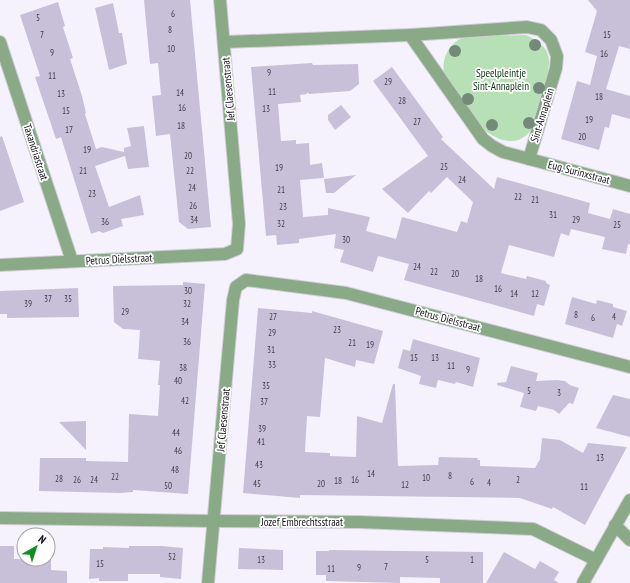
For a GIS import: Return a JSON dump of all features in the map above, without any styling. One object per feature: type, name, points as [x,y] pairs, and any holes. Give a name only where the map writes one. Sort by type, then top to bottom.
[{"type":"street","name":"Jef Claesenstraat","points":[[220,0],[225,42],[239,224],[237,249]]},
{"type":"street","name":"Sint-Annaplein","points":[[225,42],[410,35],[527,27],[541,30],[551,40],[557,56],[556,68],[529,159]]},
{"type":"street","points":[[410,35],[483,139],[503,152],[529,159]]},
{"type":"street","name":"Taxandriastraat","points":[[0,42],[72,261]]},
{"type":"street","name":"Eug. Surinxstraat","points":[[529,159],[630,186]]},
{"type":"street","name":"Petrus Dielsstraat","points":[[0,265],[225,254],[237,249]]},
{"type":"street","name":"Jef Claesenstraat","points":[[208,583],[236,286],[246,280],[263,282]]},
{"type":"street","name":"Petrus Dielsstraat","points":[[263,282],[346,293],[630,368]]},
{"type":"street","points":[[583,583],[630,500]]},
{"type":"street","name":"Jozef Embrechtsstraat","points":[[0,518],[359,522],[533,529],[596,560]]},
{"type":"street","points":[[615,525],[630,540]]},
{"type":"green space","name":"Speelpleintje Sint-Annaplein","points":[[526,35],[542,45],[546,51],[549,63],[548,71],[533,127],[528,134],[515,141],[502,140],[488,133],[482,128],[444,74],[443,68],[445,56],[451,46],[461,39],[469,36]]},
{"type":"building","points":[[144,0],[190,0],[211,227],[188,229],[179,222],[170,134],[156,136],[152,96],[161,95],[158,63],[150,64]]},
{"type":"building","points":[[588,0],[630,0],[630,49],[619,46],[606,89],[630,96],[630,119],[612,114],[609,128],[605,127],[599,150],[561,139],[577,81],[590,85],[597,56],[585,52],[597,11]]},
{"type":"building","points":[[58,2],[65,26],[63,27],[73,58],[70,59],[82,96],[85,114],[96,149],[102,147],[124,152],[124,148],[131,146],[127,128],[144,126],[149,167],[128,169],[125,156],[95,166],[109,207],[140,195],[144,215],[121,219],[123,226],[103,233],[99,231],[91,234],[61,137],[56,139],[35,77],[40,76],[20,15]]},
{"type":"building","points":[[113,3],[119,33],[122,33],[127,64],[109,70],[95,8]]},
{"type":"building","points":[[312,63],[313,65],[358,64],[359,84],[350,91],[309,94],[307,92],[307,94],[300,95],[301,102],[278,104],[281,141],[296,140],[296,144],[309,143],[310,165],[322,163],[324,178],[300,180],[303,217],[328,215],[328,208],[370,217],[366,231],[396,239],[402,217],[457,232],[461,221],[467,223],[473,202],[447,177],[431,193],[429,191],[408,213],[382,189],[428,156],[373,81],[392,67],[443,137],[441,139],[494,189],[497,177],[590,203],[588,213],[610,219],[613,209],[630,214],[630,245],[628,244],[626,254],[602,249],[605,237],[571,229],[569,236],[561,233],[554,257],[509,245],[501,273],[526,279],[527,276],[546,281],[546,283],[550,285],[544,306],[537,304],[534,316],[404,280],[409,264],[378,256],[373,272],[340,262],[344,250],[334,248],[336,234],[299,239],[299,243],[277,245],[276,235],[266,236],[251,67]]},
{"type":"building","points":[[341,105],[351,117],[335,130],[328,120],[328,115]]},
{"type":"building","points":[[2,136],[24,202],[0,211],[0,137]]},
{"type":"building","points":[[356,175],[334,193],[326,193],[324,179]]},
{"type":"building","points":[[183,282],[205,284],[188,494],[133,490],[133,492],[120,493],[39,491],[40,458],[86,458],[86,461],[128,462],[129,414],[158,416],[160,361],[138,359],[140,330],[123,329],[114,322],[113,286],[183,285]]},
{"type":"building","points":[[78,288],[79,317],[7,318],[7,314],[0,314],[0,291]]},
{"type":"building","points":[[572,297],[596,304],[597,300],[613,304],[613,307],[627,311],[622,326],[617,324],[613,338],[565,324]]},
{"type":"building","points":[[258,308],[312,313],[312,311],[383,331],[374,364],[356,360],[355,367],[325,358],[320,417],[307,416],[305,452],[330,453],[330,456],[356,457],[357,416],[382,423],[393,384],[395,384],[398,466],[438,465],[439,457],[478,458],[477,460],[480,460],[480,466],[535,468],[540,459],[542,438],[560,440],[583,453],[588,443],[627,447],[585,525],[553,507],[552,509],[520,498],[300,495],[300,498],[243,493]]},
{"type":"building","points":[[413,339],[480,358],[473,387],[456,382],[455,384],[438,380],[436,388],[419,384],[421,376],[398,368],[403,349],[410,351]]},
{"type":"building","points":[[511,366],[538,373],[536,381],[565,381],[570,385],[579,388],[573,404],[569,403],[559,414],[554,410],[538,406],[536,411],[520,407],[524,393],[497,385],[497,383],[506,382]]},
{"type":"building","points":[[613,395],[630,399],[630,437],[596,428]]},
{"type":"building","points":[[86,421],[86,450],[59,422]]},
{"type":"building","points":[[0,546],[14,546],[14,559],[16,559],[16,567],[51,567],[51,570],[67,571],[67,583],[0,583]]},
{"type":"building","points":[[129,546],[162,546],[183,548],[181,579],[160,577],[160,574],[128,574],[128,581],[99,581],[99,578],[89,579],[90,549],[103,549],[103,547],[129,548]]},
{"type":"building","points":[[239,548],[283,550],[283,570],[238,569]]},
{"type":"building","points":[[316,551],[483,552],[483,583],[440,583],[440,578],[400,577],[400,583],[326,581],[326,575],[316,575]]},
{"type":"building","points":[[504,552],[535,569],[540,561],[559,572],[554,580],[559,583],[486,583]]}]
